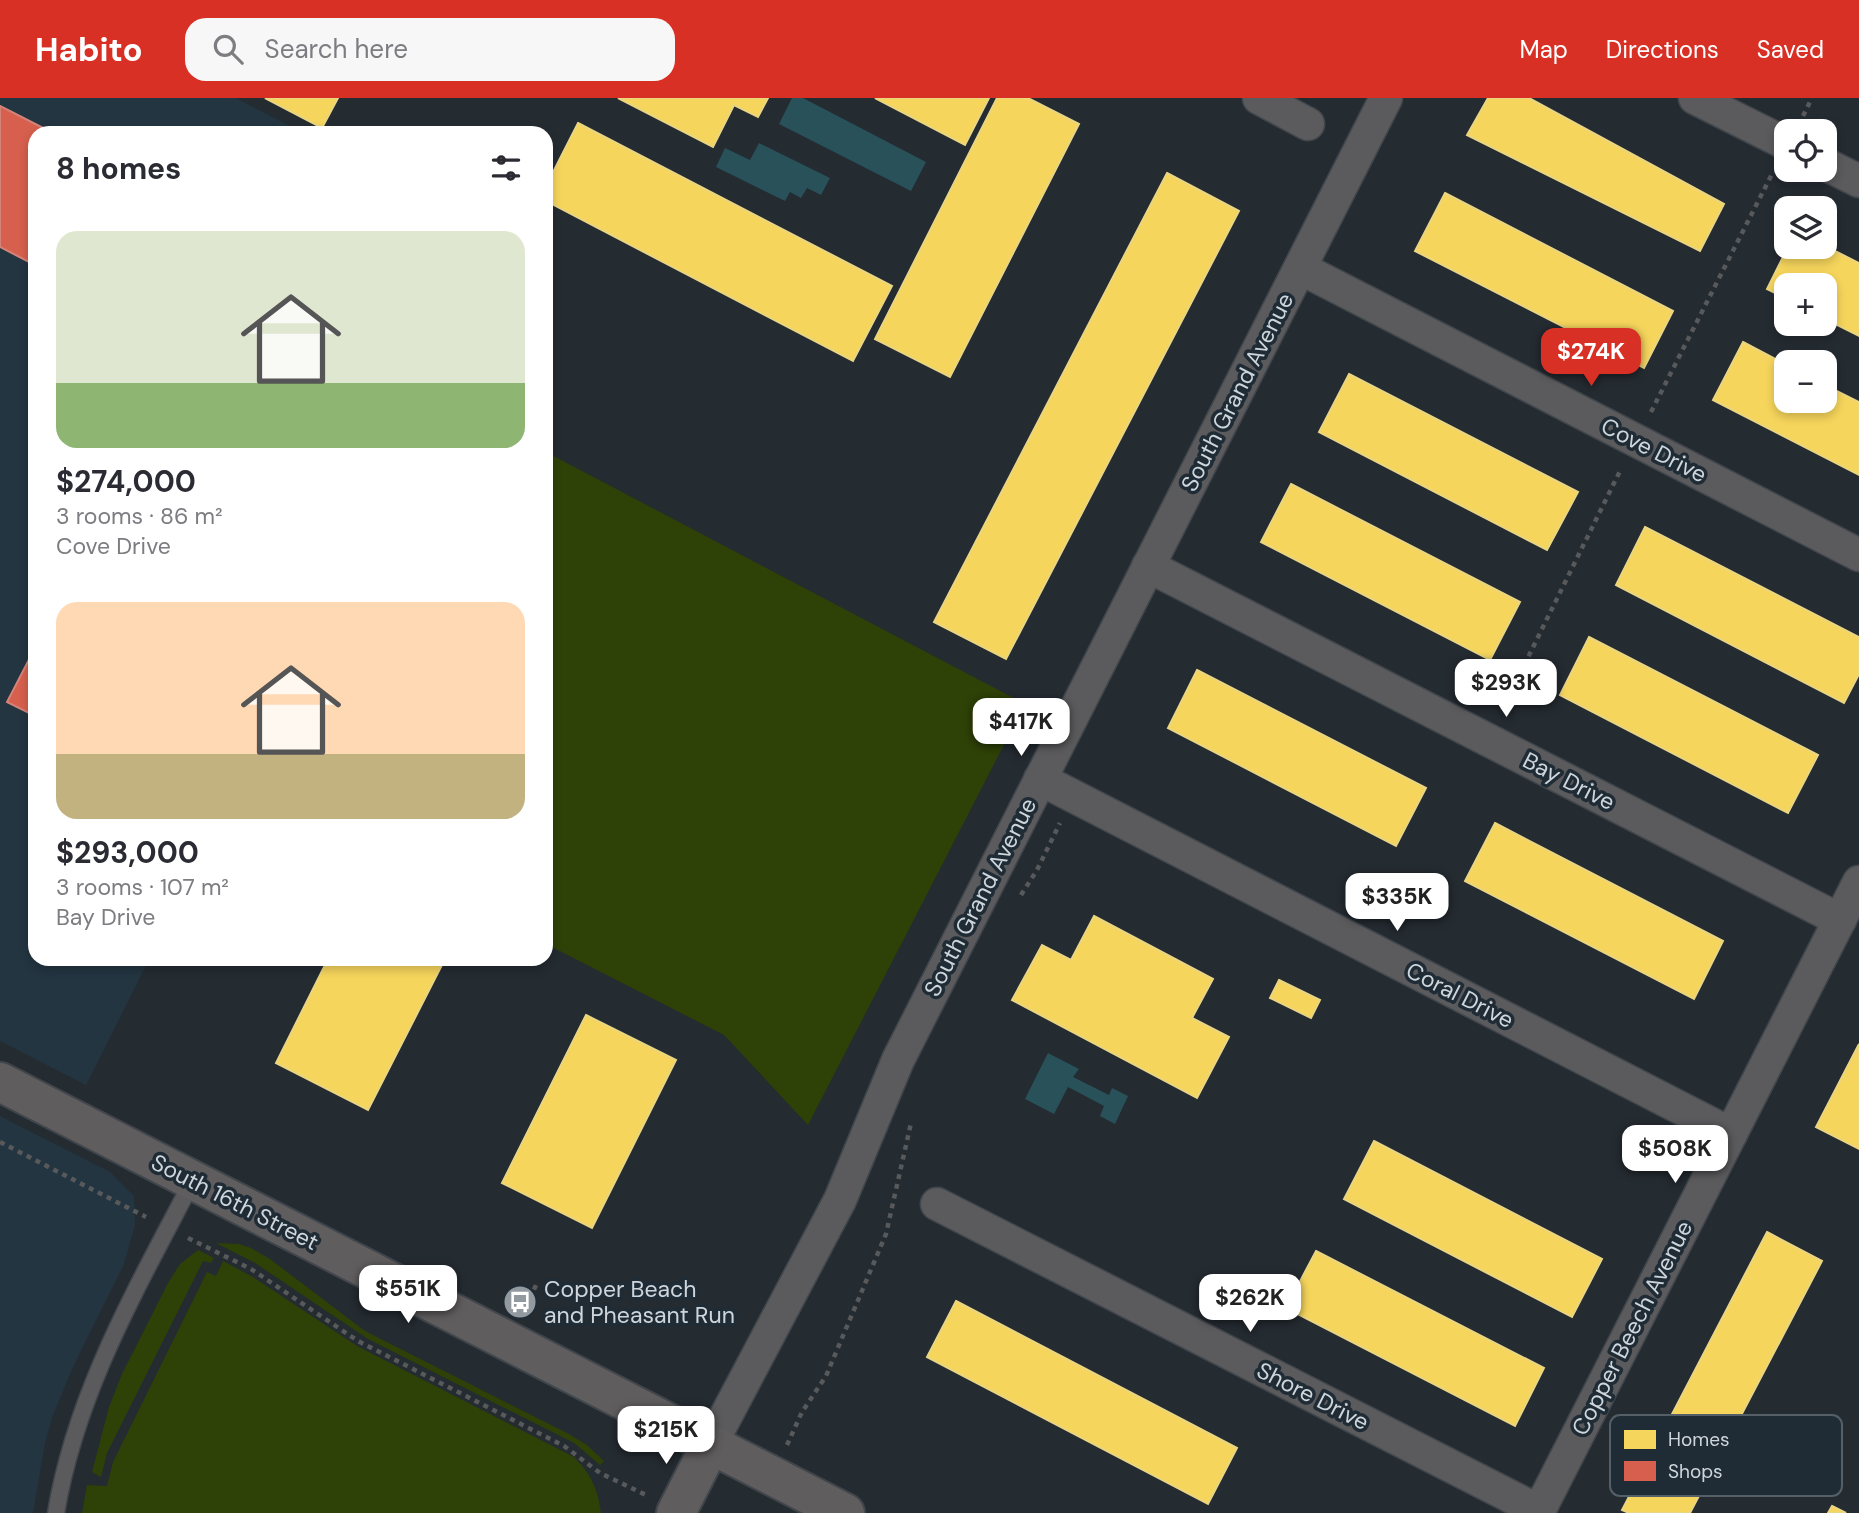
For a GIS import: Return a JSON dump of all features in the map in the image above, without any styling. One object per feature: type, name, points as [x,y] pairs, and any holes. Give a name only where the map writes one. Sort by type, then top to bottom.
[{"type":"main road","name":"South 16th Street","points":[[0,1082],[845,1513]]},
{"type":"main road","name":"South Grand Avenue","points":[[676,1513],[710,1446]]},
{"type":"street","points":[[1259,98],[1308,124]]},
{"type":"street","name":"South Grand Avenue","points":[[710,1446],[840,1200],[898,1060],[1386,98]]},
{"type":"street","points":[[1696,98],[1774,151]]},
{"type":"street","points":[[1837,170],[1859,181]]},
{"type":"street","name":"Cove Drive","points":[[1300,268],[1859,555]]},
{"type":"street","name":"Bay Drive","points":[[1148,566],[1840,920]]},
{"type":"street","name":"Coral Drive","points":[[1040,779],[1731,1134]]},
{"type":"street","name":"Copper Beech Avenue","points":[[1539,1511],[1859,882]]},
{"type":"street","name":"Shore Drive","points":[[937,1204],[1539,1511]]},
{"type":"lane","points":[[56,1513],[70,1449],[91,1385],[193,1180]]},
{"type":"path","points":[[1502,710],[1634,440],[1646,422],[1774,170]]},
{"type":"path","points":[[1020,896],[1037,870],[1074,796]]},
{"type":"path","points":[[794,1429],[807,1403],[826,1376],[886,1234],[913,1116]]},
{"type":"path","points":[[0,1142],[251,1269],[358,1341],[564,1446],[583,1458],[594,1470],[613,1480]]},
{"type":"path","points":[[526,1308],[536,1285]]},
{"type":"shaded area","points":[[0,98],[236,98],[290,126],[28,126],[28,966],[146,966],[86,1085],[0,1041]]},
{"type":"shaded area","points":[[792,98],[803,98],[926,162],[911,191],[779,124]]},
{"type":"shaded area","points":[[759,143],[830,178],[821,195],[807,188],[801,198],[790,192],[785,201],[716,167],[725,148],[750,160]]},
{"type":"shaded area","points":[[1048,1053],[1079,1069],[1073,1077],[1109,1095],[1112,1088],[1128,1096],[1115,1124],[1100,1116],[1104,1106],[1068,1087],[1054,1114],[1025,1099]]},
{"type":"shaded area","points":[[0,1116],[110,1172],[134,1196],[135,1225],[124,1264],[72,1369],[52,1418],[33,1513],[0,1513]]},
{"type":"green space","points":[[553,456],[1025,704],[808,1125],[724,1035],[553,948]]},
{"type":"green space","points":[[216,1243],[239,1244],[251,1248],[270,1259],[365,1331],[569,1434],[587,1445],[604,1461],[600,1465],[574,1443],[368,1339],[255,1263]]},
{"type":"green space","points":[[198,1250],[214,1258],[211,1263],[203,1261],[107,1453],[101,1477],[92,1472],[109,1407],[122,1374],[168,1283],[180,1264]]},
{"type":"green space","points":[[223,1261],[253,1277],[357,1346],[574,1457],[593,1482],[601,1513],[82,1513],[87,1485],[107,1486],[113,1462],[207,1272],[216,1276]]},
{"type":"building: Homes","points":[[265,98],[338,98],[323,126],[318,126]]},
{"type":"building: Homes","points":[[618,98],[768,98],[758,117],[734,105],[713,147]]},
{"type":"building: Homes","points":[[875,98],[989,98],[965,145]]},
{"type":"building: Homes","points":[[997,98],[1028,98],[1079,124],[950,377],[875,339]]},
{"type":"building: Homes","points":[[1488,98],[1529,98],[1724,204],[1700,251],[1467,135]]},
{"type":"building: Homes","points":[[578,123],[892,286],[853,361],[553,205],[553,172]]},
{"type":"building: Homes","points":[[1167,173],[1239,211],[1006,659],[934,622]]},
{"type":"building: Homes","points":[[1445,193],[1673,311],[1644,368],[1415,251]]},
{"type":"building: Homes","points":[[1837,252],[1859,263],[1859,336],[1837,325],[1837,273],[1775,273],[1782,259],[1837,259]]},
{"type":"building: Homes","points":[[1774,275],[1774,292],[1767,289]]},
{"type":"building: Homes","points":[[1743,342],[1774,358],[1774,413],[1837,413],[1837,391],[1859,402],[1859,475],[1713,400]]},
{"type":"building: Homes","points":[[1349,374],[1578,492],[1547,550],[1319,432]]},
{"type":"building: Homes","points":[[1291,484],[1520,602],[1490,660],[1261,542]]},
{"type":"building: Homes","points":[[1645,527],[1859,637],[1859,674],[1844,703],[1616,585]]},
{"type":"building: Homes","points":[[1589,637],[1818,755],[1788,813],[1560,695]]},
{"type":"building: Homes","points":[[1197,670],[1426,788],[1396,846],[1168,728]]},
{"type":"building: Homes","points":[[1495,823],[1723,941],[1694,999],[1465,881]]},
{"type":"building: Homes","points":[[1094,916],[1213,979],[1192,1018],[1229,1037],[1197,1098],[1012,1000],[1042,945],[1071,960]]},
{"type":"building: Homes","points":[[324,966],[441,966],[368,1110],[276,1063]]},
{"type":"building: Homes","points":[[1279,980],[1320,1000],[1311,1018],[1270,998]]},
{"type":"building: Homes","points":[[586,1015],[676,1060],[592,1228],[502,1183]]},
{"type":"building: Homes","points":[[1859,1044],[1859,1149],[1816,1127]]},
{"type":"building: Homes","points":[[1374,1141],[1602,1259],[1572,1317],[1344,1199]]},
{"type":"building: Homes","points":[[1767,1232],[1822,1261],[1741,1415],[1672,1415]]},
{"type":"building: Homes","points":[[1316,1251],[1544,1368],[1515,1426],[1286,1308]]},
{"type":"building: Homes","points":[[956,1301],[1237,1448],[1208,1504],[927,1357]]},
{"type":"building: Homes","points":[[1629,1496],[1699,1496],[1690,1513],[1629,1513],[1622,1510]]},
{"type":"building: Homes","points":[[1832,1506],[1846,1513],[1828,1513]]},
{"type":"building: Shops","points":[[0,106],[39,126],[28,126],[28,261],[0,247]]},
{"type":"building: Shops","points":[[28,662],[28,712],[7,702]]},
{"type":"place","name":"Copper Beach and Pheasant Run","points":[[520,1302]]}]
